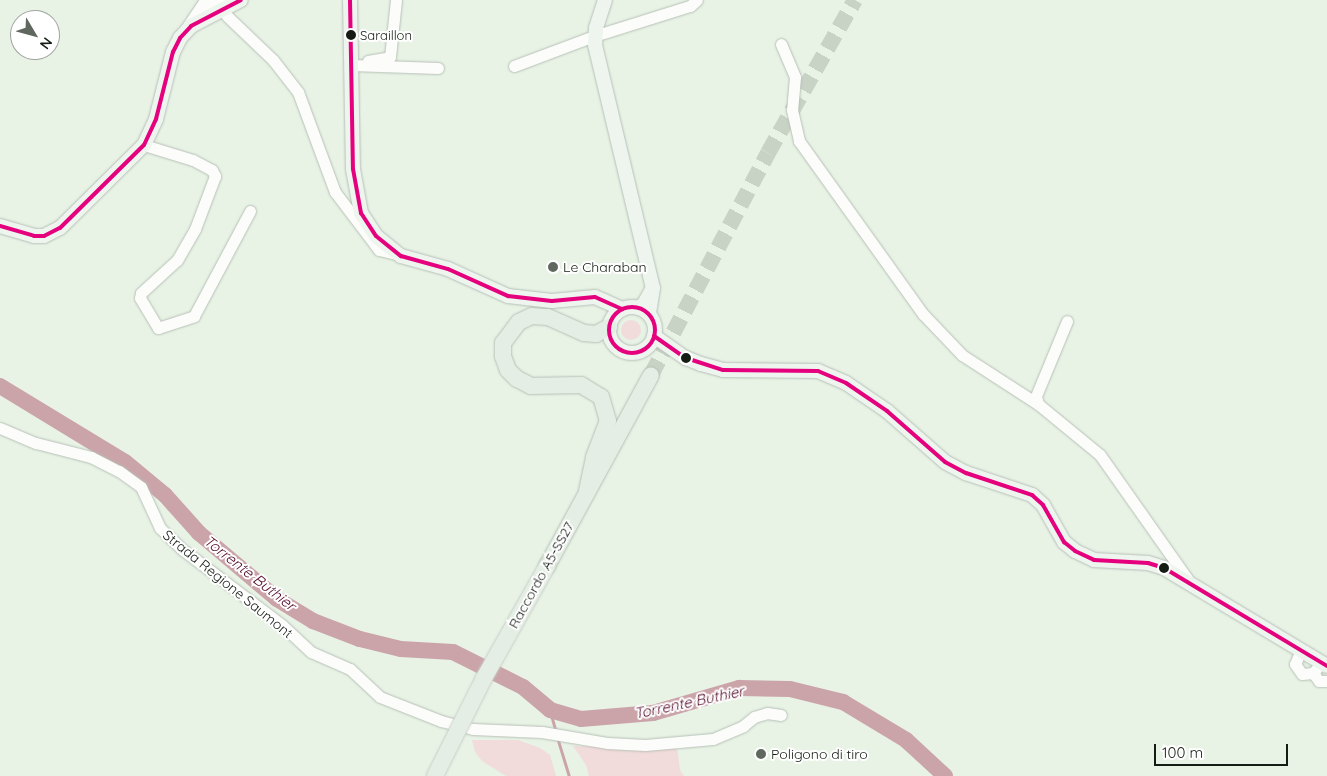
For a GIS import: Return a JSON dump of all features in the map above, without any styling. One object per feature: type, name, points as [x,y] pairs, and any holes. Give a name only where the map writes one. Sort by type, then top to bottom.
[{"type":"highway","points":[[587,491],[594,457],[608,421],[601,397],[580,385],[531,386],[517,379],[508,370],[503,356],[504,343],[519,322],[532,316],[548,317],[584,333],[596,334],[615,318]]},
{"type":"highway","name":"Raccordo A5-SS27","points":[[435,776],[484,678],[651,375]]},
{"type":"main road","points":[[0,226],[34,236],[54,232],[144,145],[156,119],[173,52],[180,38],[220,3],[241,0]]},
{"type":"main road","points":[[350,0],[357,65],[353,170],[357,200],[376,236],[401,256],[448,269],[508,296],[552,301],[588,297],[605,300],[615,318],[610,338],[617,348],[633,353],[644,350],[683,356],[723,370],[818,371],[846,383],[887,411],[945,462],[966,473],[1011,485],[1032,495],[1043,506],[1064,542],[1075,551],[1094,560],[1148,563],[1189,581],[1301,650],[1321,667]]},
{"type":"main road","points":[[605,0],[594,36],[653,288],[643,311]]},
{"type":"main road","points":[[615,318],[643,311]]},
{"type":"main road","points":[[643,311],[654,324],[654,336],[644,350]]},
{"type":"main road","points":[[654,336],[683,356]]},
{"type":"street","points":[[180,38],[205,0]]},
{"type":"street","points":[[357,65],[390,56],[396,0]]},
{"type":"street","points":[[514,66],[594,36],[690,6],[697,0]]},
{"type":"street","points":[[220,3],[227,16],[273,60],[298,92],[335,192],[380,250],[401,256]]},
{"type":"street","points":[[781,44],[795,77],[792,110],[800,141],[868,240],[923,314],[962,355],[1038,404],[1100,455],[1189,581]]},
{"type":"street","points":[[357,65],[438,68]]},
{"type":"street","points":[[144,145],[193,160],[212,170],[215,176],[195,229],[177,260],[141,293],[140,298],[158,328],[194,316],[250,212]]},
{"type":"street","points":[[1038,404],[1036,396],[1068,321]]},
{"type":"street","name":"Strada Regione Saumont","points":[[0,428],[36,443],[92,457],[120,470],[140,487],[160,528],[183,550],[282,625],[311,652],[350,669],[380,697],[442,721],[473,729],[542,732],[583,740],[645,745],[712,739],[767,713],[781,715]]},
{"type":"street","points":[[1301,650],[1296,660],[1296,668],[1302,674],[1321,667],[1319,681],[1327,681]]},
{"type":"shaded area","points":[[631,320],[638,323],[641,330],[638,337],[631,340],[624,337],[621,330],[624,323]]},
{"type":"shaded area","points":[[472,740],[518,740],[540,748],[550,755],[556,776],[506,776],[482,761],[475,752]]},
{"type":"shaded area","points":[[573,746],[672,749],[677,747],[680,770],[684,776],[589,776],[586,765]]},
{"type":"waterway","name":"Torrente Buthier","points":[[0,386],[125,462],[165,495],[199,533],[277,599],[313,621],[360,639],[401,649],[453,652],[523,687],[550,710],[581,719],[653,713],[739,688],[790,689],[843,702],[906,740],[945,776]]},
{"type":"waterway","points":[[550,710],[556,731]]},
{"type":"waterway","points":[[558,739],[569,776]]},
{"type":"tunnel","points":[[651,375],[768,153],[855,0]]},
{"type":"transit line","points":[[0,226],[34,236],[44,236],[60,228],[144,145],[156,119],[173,52],[180,38],[191,26],[241,0]]},
{"type":"transit line","points":[[350,0],[353,169],[361,213],[376,236],[401,256],[448,269],[508,296],[552,301],[595,297],[622,309]]},
{"type":"transit line","points":[[628,307],[636,307],[645,311],[651,317],[655,330],[651,343],[645,349],[636,353],[628,353],[619,349],[613,343],[609,334],[609,326],[613,317],[619,311],[628,307]]},
{"type":"transit line","points":[[654,336],[686,358],[723,370],[818,371],[846,383],[887,411],[945,462],[966,473],[1032,495],[1043,505],[1064,542],[1075,551],[1094,560],[1148,563],[1164,568],[1327,666]]},
{"type":"place","name":"Saraillon","points":[[351,35]]},
{"type":"place","name":"Le Charaban","points":[[553,267]]},
{"type":"place","name":"Poligono di tiro","points":[[761,754]]}]
